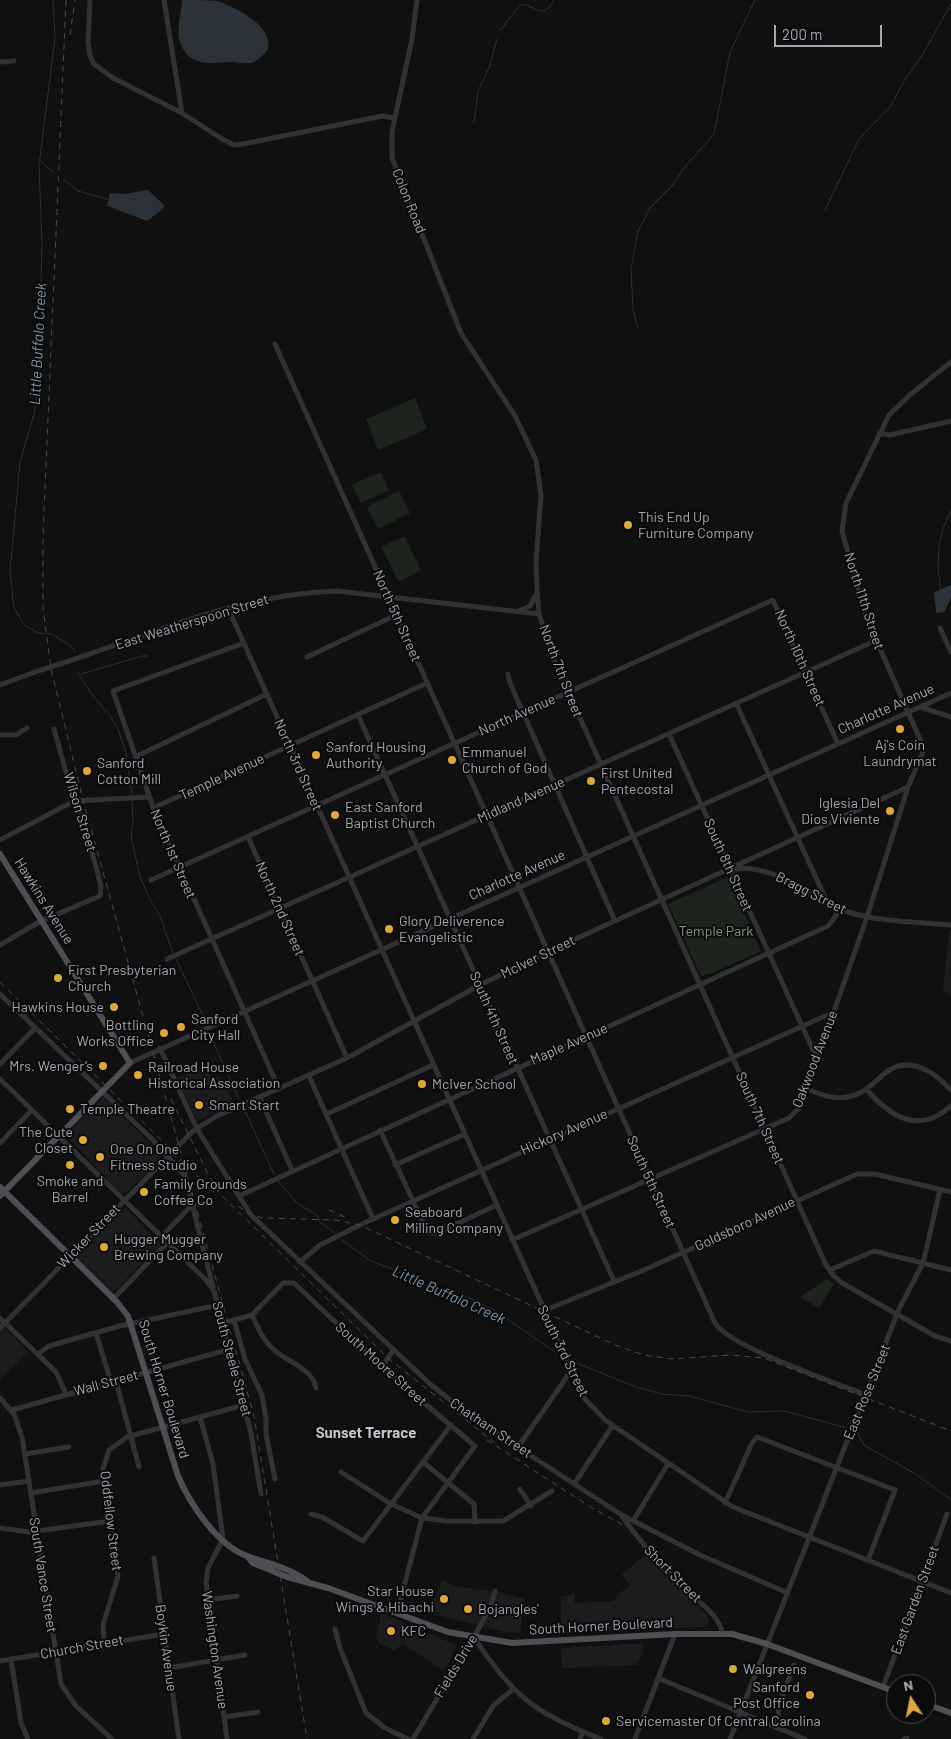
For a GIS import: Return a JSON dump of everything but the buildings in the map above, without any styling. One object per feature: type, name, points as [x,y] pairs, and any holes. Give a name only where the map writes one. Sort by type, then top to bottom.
[{"type":"main road","name":"Hawkins Avenue","points":[[0,854],[130,1063]]},
{"type":"main road","name":"Charlotte Avenue","points":[[2,1192],[103,1093],[130,1063]]},
{"type":"main road","name":"South Horner Boulevard","points":[[2,1192],[123,1309],[131,1323],[162,1427],[186,1493],[201,1516],[222,1539],[247,1556],[252,1563],[298,1581],[308,1582],[448,1632],[512,1643],[675,1634],[745,1636],[886,1688]]},
{"type":"main road","points":[[936,1708],[951,1713]]},
{"type":"street","points":[[90,0],[88,41],[90,56],[94,64],[113,78],[182,113],[222,140],[234,145],[382,116],[394,118]]},
{"type":"street","points":[[164,0],[182,113]]},
{"type":"street","name":"Colon Road","points":[[417,0],[414,30],[394,118],[391,145],[396,170],[436,265],[461,333],[496,388]]},
{"type":"street","points":[[0,62],[14,61]]},
{"type":"street","name":"North 5th Street","points":[[275,344],[519,888]]},
{"type":"street","name":"North 11th Street","points":[[908,713],[875,641],[842,531],[843,515],[854,486],[889,415],[911,394],[951,362]]},
{"type":"street","name":"North 7th Street","points":[[496,388],[526,436],[539,472],[541,495],[536,561],[537,593],[539,614],[549,648],[632,836]]},
{"type":"street","points":[[879,433],[890,435],[951,420]]},
{"type":"street","name":"East Weatherspoon Street","points":[[0,685],[63,662],[228,608],[270,597],[304,592],[338,591],[539,614]]},
{"type":"street","points":[[519,612],[530,606],[537,593]]},
{"type":"street","name":"North 10th Street","points":[[773,600],[838,744]]},
{"type":"street","name":"North Avenue","points":[[151,880],[773,600]]},
{"type":"street","name":"North 3rd Street","points":[[228,608],[381,949]]},
{"type":"street","points":[[306,657],[396,615]]},
{"type":"street","points":[[940,628],[951,652]]},
{"type":"street","name":"Midland Avenue","points":[[167,960],[875,641]]},
{"type":"street","name":"North 1st Street","points":[[244,643],[114,691],[153,808],[279,1089]]},
{"type":"street","points":[[508,674],[522,712],[615,921]]},
{"type":"street","name":"Temple Avenue","points":[[153,808],[428,683]]},
{"type":"street","name":"Charlotte Avenue","points":[[130,1063],[770,774],[922,708],[951,693]]},
{"type":"street","points":[[137,756],[267,694]]},
{"type":"street","points":[[736,703],[828,904]]},
{"type":"street","points":[[922,708],[951,717]]},
{"type":"street","name":"Oakwood Avenue","points":[[512,1240],[795,1114],[801,1106],[867,917],[908,787],[923,752],[908,713]]},
{"type":"street","name":"South 4th Street","points":[[358,715],[614,1282]]},
{"type":"street","points":[[0,735],[16,735],[28,728]]},
{"type":"street","name":"Wilson Street","points":[[41,921],[100,896],[101,886],[84,822],[74,802],[54,729]]},
{"type":"street","name":"South 8th Street","points":[[669,734],[817,1060]]},
{"type":"street","name":"McIver Street","points":[[179,1145],[197,1128],[217,1116],[346,1058],[480,985],[547,952],[908,787]]},
{"type":"street","points":[[0,840],[74,802],[149,797]]},
{"type":"street","name":"South 7th Street","points":[[632,836],[830,1270],[842,1282],[935,1336],[951,1340]]},
{"type":"street","name":"North 2nd Street","points":[[248,837],[346,1058]]},
{"type":"street","name":"Bragg Street","points":[[730,870],[748,868],[764,870],[828,904],[867,917],[951,925]]},
{"type":"street","name":"South 5th Street","points":[[519,888],[718,1328],[732,1338],[792,1366],[866,1395]]},
{"type":"street","name":"Maple Avenue","points":[[240,1197],[341,1147],[828,926],[836,916],[837,908]]},
{"type":"street","points":[[0,945],[41,921]]},
{"type":"street","name":"South 3rd Street","points":[[381,949],[543,1311],[589,1404],[613,1425],[725,1503],[951,1593]]},
{"type":"street","points":[[0,994],[34,1029],[168,1156],[185,1176],[214,1291]]},
{"type":"street","name":"Hickory Avenue","points":[[300,1262],[308,1253],[328,1241],[412,1201],[834,1012]]},
{"type":"street","points":[[0,1064],[34,1029]]},
{"type":"street","name":"Chatham Street","points":[[160,1048],[197,1128],[257,1221],[393,1351],[469,1415],[620,1514],[700,1555],[788,1592]]},
{"type":"street","points":[[327,1114],[433,1065]]},
{"type":"street","points":[[807,1089],[840,1098],[867,1090],[885,1073],[905,1066],[930,1070],[951,1090]]},
{"type":"street","points":[[309,1076],[374,1219]]},
{"type":"street","name":"South Steele Street","points":[[0,1078],[214,1291],[244,1405],[257,1462],[261,1494]]},
{"type":"street","points":[[867,1090],[889,1112],[906,1120],[932,1118],[951,1106]]},
{"type":"street","points":[[260,1098],[292,1170]]},
{"type":"street","points":[[0,1143],[32,1110]]},
{"type":"street","points":[[380,1130],[424,1229],[430,1234],[437,1233],[497,1205]]},
{"type":"street","points":[[395,1165],[464,1134]]},
{"type":"street","name":"Wicker Street","points":[[0,1328],[179,1145]]},
{"type":"street","name":"Goldsboro Avenue","points":[[543,1311],[683,1253],[848,1177],[863,1173],[951,1192]]},
{"type":"street","name":"East Rose Street","points":[[730,1739],[898,1314],[923,1263],[940,1190]]},
{"type":"street","points":[[161,1237],[192,1205]]},
{"type":"street","points":[[113,1298],[167,1243]]},
{"type":"street","points":[[830,1270],[874,1251],[951,1270]]},
{"type":"street","name":"South Moore Street","points":[[252,1315],[283,1282],[289,1281],[294,1283],[382,1366],[475,1446],[447,1482]]},
{"type":"street","points":[[38,1354],[49,1346],[131,1323],[159,1316],[183,1314],[218,1305]]},
{"type":"street","points":[[223,1323],[252,1315],[269,1345],[312,1378],[316,1388]]},
{"type":"street","points":[[0,1318],[56,1372],[66,1394]]},
{"type":"street","points":[[234,1320],[245,1359],[262,1395],[266,1419],[266,1434],[276,1479]]},
{"type":"street","points":[[96,1333],[131,1436],[139,1467]]},
{"type":"street","name":"Wall Street","points":[[12,1410],[230,1349]]},
{"type":"street","points":[[382,1366],[393,1351]]},
{"type":"street","points":[[518,1447],[572,1371]]},
{"type":"street","name":"South Vance Street","points":[[0,1398],[12,1410],[18,1421],[61,1684],[68,1697],[112,1739]]},
{"type":"street","name":"Oddfellow Street","points":[[104,1643],[103,1625],[118,1583],[104,1481],[104,1462],[109,1450],[121,1440],[131,1436],[244,1405]]},
{"type":"street","points":[[200,1417],[213,1464],[222,1539]]},
{"type":"street","points":[[311,1514],[322,1517],[363,1541],[451,1424]]},
{"type":"street","points":[[574,1484],[613,1425]]},
{"type":"street","points":[[725,1503],[752,1442],[756,1438],[837,1467],[894,1490],[868,1560]]},
{"type":"street","points":[[24,1454],[69,1447]]},
{"type":"street","points":[[422,1462],[474,1504],[475,1522]]},
{"type":"street","points":[[633,1521],[668,1464]]},
{"type":"street","points":[[342,1472],[391,1504],[422,1518],[475,1522],[503,1521],[531,1506],[552,1491]]},
{"type":"street","points":[[0,1485],[29,1481]]},
{"type":"street","points":[[30,1493],[104,1481]]},
{"type":"street","points":[[397,1613],[422,1518],[447,1482]]},
{"type":"street","points":[[520,1489],[531,1506]]},
{"type":"street","name":"Short Street","points":[[620,1514],[636,1537],[666,1570],[689,1594],[712,1612],[720,1624],[723,1634]]},
{"type":"street","name":"East Garden Street","points":[[883,1687],[947,1514]]},
{"type":"street","points":[[0,1528],[11,1531],[37,1532],[111,1521]]},
{"type":"street","name":"Washington Avenue","points":[[222,1539],[207,1572],[207,1600],[227,1739]]},
{"type":"street","name":"Boykin Avenue","points":[[154,1558],[179,1739]]},
{"type":"street","name":"Fields Drive","points":[[413,1739],[474,1637],[491,1606],[495,1591]]},
{"type":"street","points":[[207,1600],[237,1596]]},
{"type":"street","points":[[335,1629],[340,1648],[366,1713],[385,1728],[408,1739]]},
{"type":"street","name":"Church Street","points":[[0,1660],[164,1634]]},
{"type":"street","points":[[636,1739],[660,1679],[675,1634]]},
{"type":"street","points":[[474,1637],[513,1688],[536,1709],[601,1739]]},
{"type":"street","points":[[169,1668],[245,1655]]},
{"type":"street","points":[[11,1659],[21,1723],[28,1739]]},
{"type":"street","points":[[777,1728],[779,1705],[794,1665]]},
{"type":"street","points":[[660,1679],[798,1738],[805,1739]]},
{"type":"street","points":[[473,1739],[493,1706],[513,1688]]},
{"type":"street","points":[[224,1717],[258,1712]]},
{"type":"street","points":[[580,1739],[583,1732]]},
{"type":"shaded area","points":[[182,0],[218,1],[243,13],[265,32],[268,40],[268,49],[254,62],[249,63],[205,63],[193,59],[180,43],[179,25]]},
{"type":"shaded area","points":[[148,190],[164,205],[163,209],[147,221],[107,206],[110,193],[124,194]]},
{"type":"shaded area","points":[[951,585],[951,598],[944,612],[936,613],[934,592]]},
{"type":"shaded area","points":[[949,930],[951,930],[951,997],[943,991]]},
{"type":"shaded area","points":[[205,1065],[211,1079],[220,1076],[234,1104],[197,1121],[177,1078]]},
{"type":"shaded area","points":[[103,1097],[162,1155],[161,1159],[127,1193],[120,1193],[65,1134]]},
{"type":"shaded area","points":[[125,1207],[161,1244],[113,1293],[75,1257]]},
{"type":"shaded area","points":[[0,1323],[29,1352],[0,1380]]},
{"type":"shaded area","points":[[648,1553],[706,1614],[710,1621],[706,1627],[561,1633],[561,1597],[574,1593],[575,1603],[613,1601],[622,1591],[631,1586],[622,1574]]},
{"type":"shaded area","points":[[442,1581],[459,1587],[503,1593],[525,1599],[520,1633],[504,1632],[429,1613]]},
{"type":"shaded area","points":[[381,1613],[456,1645],[448,1665],[442,1670],[403,1644],[394,1650],[378,1643],[376,1637]]},
{"type":"shaded area","points":[[643,1643],[643,1652],[637,1665],[562,1668],[561,1648]]},
{"type":"green space","points":[[415,398],[427,429],[378,450],[366,419]]},
{"type":"green space","points":[[380,472],[389,490],[361,503],[352,485]]},
{"type":"green space","points":[[399,491],[410,513],[378,529],[367,507]]},
{"type":"green space","points":[[404,536],[421,570],[399,582],[381,547]]},
{"type":"green space","name":"Temple Park","points":[[728,877],[761,951],[713,973],[701,976],[668,904]]},
{"type":"green space","points":[[827,1279],[834,1284],[819,1308],[800,1297]]},
{"type":"waterway","name":"Little Buffalo Creek","points":[[53,0],[55,38],[39,165],[42,244],[38,387],[34,414],[20,462],[10,572],[14,607],[24,625],[38,633],[52,634],[72,647],[75,652]]},
{"type":"waterway","points":[[500,31],[519,6],[524,4],[544,11],[554,0]]},
{"type":"waterway","points":[[638,328],[633,310],[631,269],[638,231],[650,208],[673,185],[685,167],[714,134],[730,52],[755,0]]},
{"type":"waterway","points":[[825,210],[859,139],[891,106],[951,4]]},
{"type":"waterway","points":[[474,122],[478,91],[489,68],[497,39]]},
{"type":"waterway","points":[[40,161],[53,172]]},
{"type":"waterway","points":[[63,179],[78,191],[110,200]]},
{"type":"waterway","points":[[941,590],[938,569],[940,540],[951,511]]},
{"type":"waterway","points":[[81,674],[142,656],[148,656]]},
{"type":"waterway","name":"Little Buffalo Creek","points":[[77,671],[92,695],[109,714],[118,729],[126,753],[132,795]]},
{"type":"waterway","name":"Little Buffalo Creek","points":[[132,799],[133,820],[131,837],[140,876],[149,898],[160,916],[173,953]]},
{"type":"waterway","name":"Little Buffalo Creek","points":[[176,959],[205,1020]]},
{"type":"waterway","name":"Little Buffalo Creek","points":[[210,1035],[239,1099]]},
{"type":"waterway","name":"Little Buffalo Creek","points":[[245,1111],[274,1174]]},
{"type":"waterway","name":"Little Buffalo Creek","points":[[278,1181],[297,1203],[318,1216],[319,1221],[335,1233]]},
{"type":"waterway","name":"Little Buffalo Creek","points":[[342,1240],[371,1261],[397,1271],[418,1283],[472,1299],[497,1312],[555,1352]]},
{"type":"waterway","name":"Little Buffalo Creek","points":[[574,1362],[636,1387],[662,1394],[689,1396],[748,1412],[785,1411],[847,1428]]},
{"type":"waterway","name":"Little Buffalo Creek","points":[[857,1432],[864,1445],[917,1475],[951,1500]]},
{"type":"railway","points":[[66,0],[43,535],[43,607],[51,669],[83,800],[254,1416],[307,1739]]},
{"type":"railway","points":[[70,35],[75,0]]},
{"type":"railway","points":[[0,982],[214,1192]]},
{"type":"railway","points":[[171,1099],[210,1178],[222,1196],[388,1358],[495,1443]]},
{"type":"railway","points":[[238,1206],[251,1215],[263,1218],[336,1220],[360,1225],[615,1345],[644,1355],[672,1359],[731,1355],[764,1358],[951,1431]]},
{"type":"railway","points":[[329,1210],[347,1218]]},
{"type":"railway","points":[[487,1440],[592,1508],[623,1525]]},
{"type":"place","name":"This End Up Furniture Company","points":[[628,525]]},
{"type":"place","name":"Aj's Coin Laundrymat","points":[[900,729]]},
{"type":"place","name":"Sanford Housing Authority","points":[[316,755]]},
{"type":"place","name":"Emmanuel Church of God","points":[[452,760]]},
{"type":"place","name":"Sanford Cotton Mill","points":[[87,771]]},
{"type":"place","name":"First United Pentecostal","points":[[591,781]]},
{"type":"place","name":"Iglesia Del Dios Viviente","points":[[890,811]]},
{"type":"place","name":"East Sanford Baptist Church","points":[[335,815]]},
{"type":"place","name":"Glory Deliverence Evangelistic","points":[[389,929]]},
{"type":"place","name":"First Presbyterian Church","points":[[58,978]]},
{"type":"place","name":"Hawkins House","points":[[114,1007]]},
{"type":"place","name":"Sanford City Hall","points":[[181,1027]]},
{"type":"place","name":"Bottling Works Office","points":[[164,1033]]},
{"type":"place","name":"Mrs. Wenger’s","points":[[103,1066]]},
{"type":"place","name":"Railroad House Historical Association","points":[[138,1075]]},
{"type":"place","name":"McIver School","points":[[422,1084]]},
{"type":"place","name":"Smart Start","points":[[199,1105]]},
{"type":"place","name":"Temple Theatre","points":[[70,1109]]},
{"type":"place","name":"The Cute Closet","points":[[83,1140]]},
{"type":"place","name":"One On One Fitness Studio","points":[[100,1157]]},
{"type":"place","name":"Smoke and Barrel","points":[[70,1165]]},
{"type":"place","name":"Family Grounds Coffee Co","points":[[144,1192]]},
{"type":"place","name":"Seaboard Milling Company","points":[[395,1220]]},
{"type":"place","name":"Hugger Mugger Brewing Company","points":[[104,1247]]},
{"type":"place","name":"Star House Wings & Hibachi","points":[[444,1599]]},
{"type":"place","name":"Bojangles'","points":[[468,1609]]},
{"type":"place","name":"KFC","points":[[391,1631]]},
{"type":"place","name":"Walgreens","points":[[733,1669]]},
{"type":"place","name":"Sanford Post Office","points":[[810,1695]]},
{"type":"place","name":"Servicemaster Of Central Carolina","points":[[606,1721]]},
{"type":"district","name":"Sunset Terrace","points":[[366,1433]]}]
